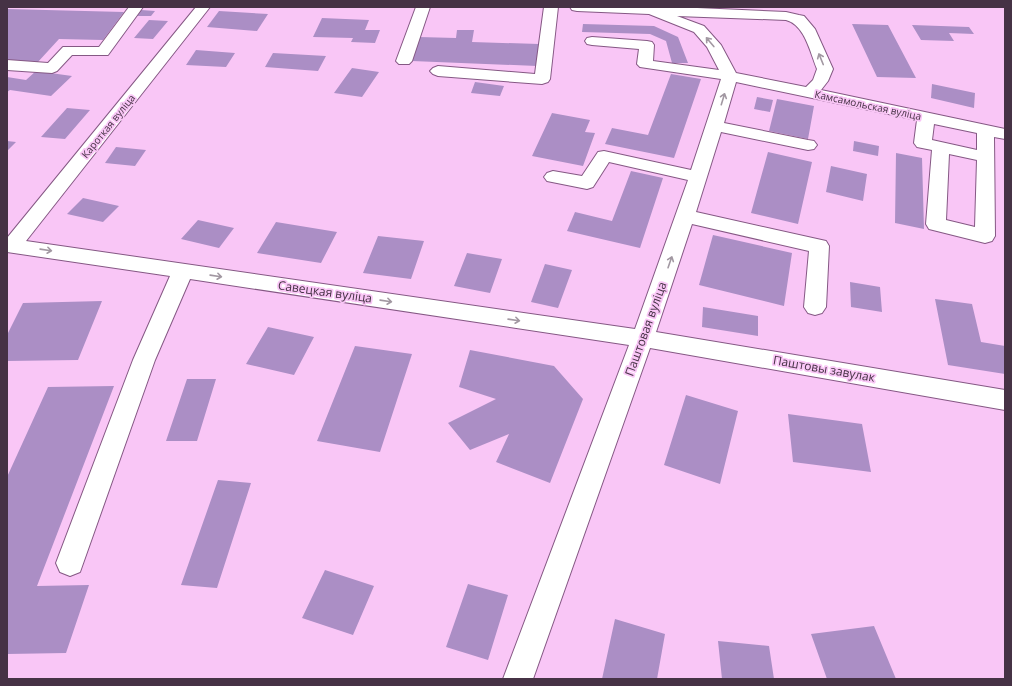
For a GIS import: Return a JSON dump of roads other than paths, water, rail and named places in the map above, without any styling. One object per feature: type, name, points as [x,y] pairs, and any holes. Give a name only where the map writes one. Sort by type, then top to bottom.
[{"type":"street","points":[[7,65],[52,68],[68,50],[103,52],[136,7]]},
{"type":"street","name":"Кароткая вуліца","points":[[9,245],[204,7]]},
{"type":"street","points":[[404,61],[423,7]]},
{"type":"street","points":[[438,71],[542,79],[551,7]]},
{"type":"street","points":[[577,7],[653,11],[682,10],[786,16],[799,19],[808,29],[825,70],[820,81],[810,92]]},
{"type":"street","points":[[653,11],[699,29],[714,45],[730,76]]},
{"type":"street","name":"Камсамольская вуліца","points":[[592,41],[647,45],[645,64],[730,76],[1005,134]]},
{"type":"street","name":"Паштовая вуліца","points":[[518,679],[643,339],[700,177],[730,76]]},
{"type":"street","points":[[926,117],[923,143],[986,157]]},
{"type":"street","points":[[715,126],[808,145]]},
{"type":"street","points":[[941,147],[936,224],[985,236],[986,130]]},
{"type":"street","points":[[553,177],[587,183],[604,156],[700,177]]},
{"type":"street","points":[[686,216],[819,246],[815,307]]},
{"type":"street","name":"Савецкая вуліца","points":[[9,245],[643,339]]},
{"type":"street","points":[[70,563],[144,360],[183,271]]},
{"type":"street","name":"Паштовы завулак","points":[[643,339],[1005,400]]}]
